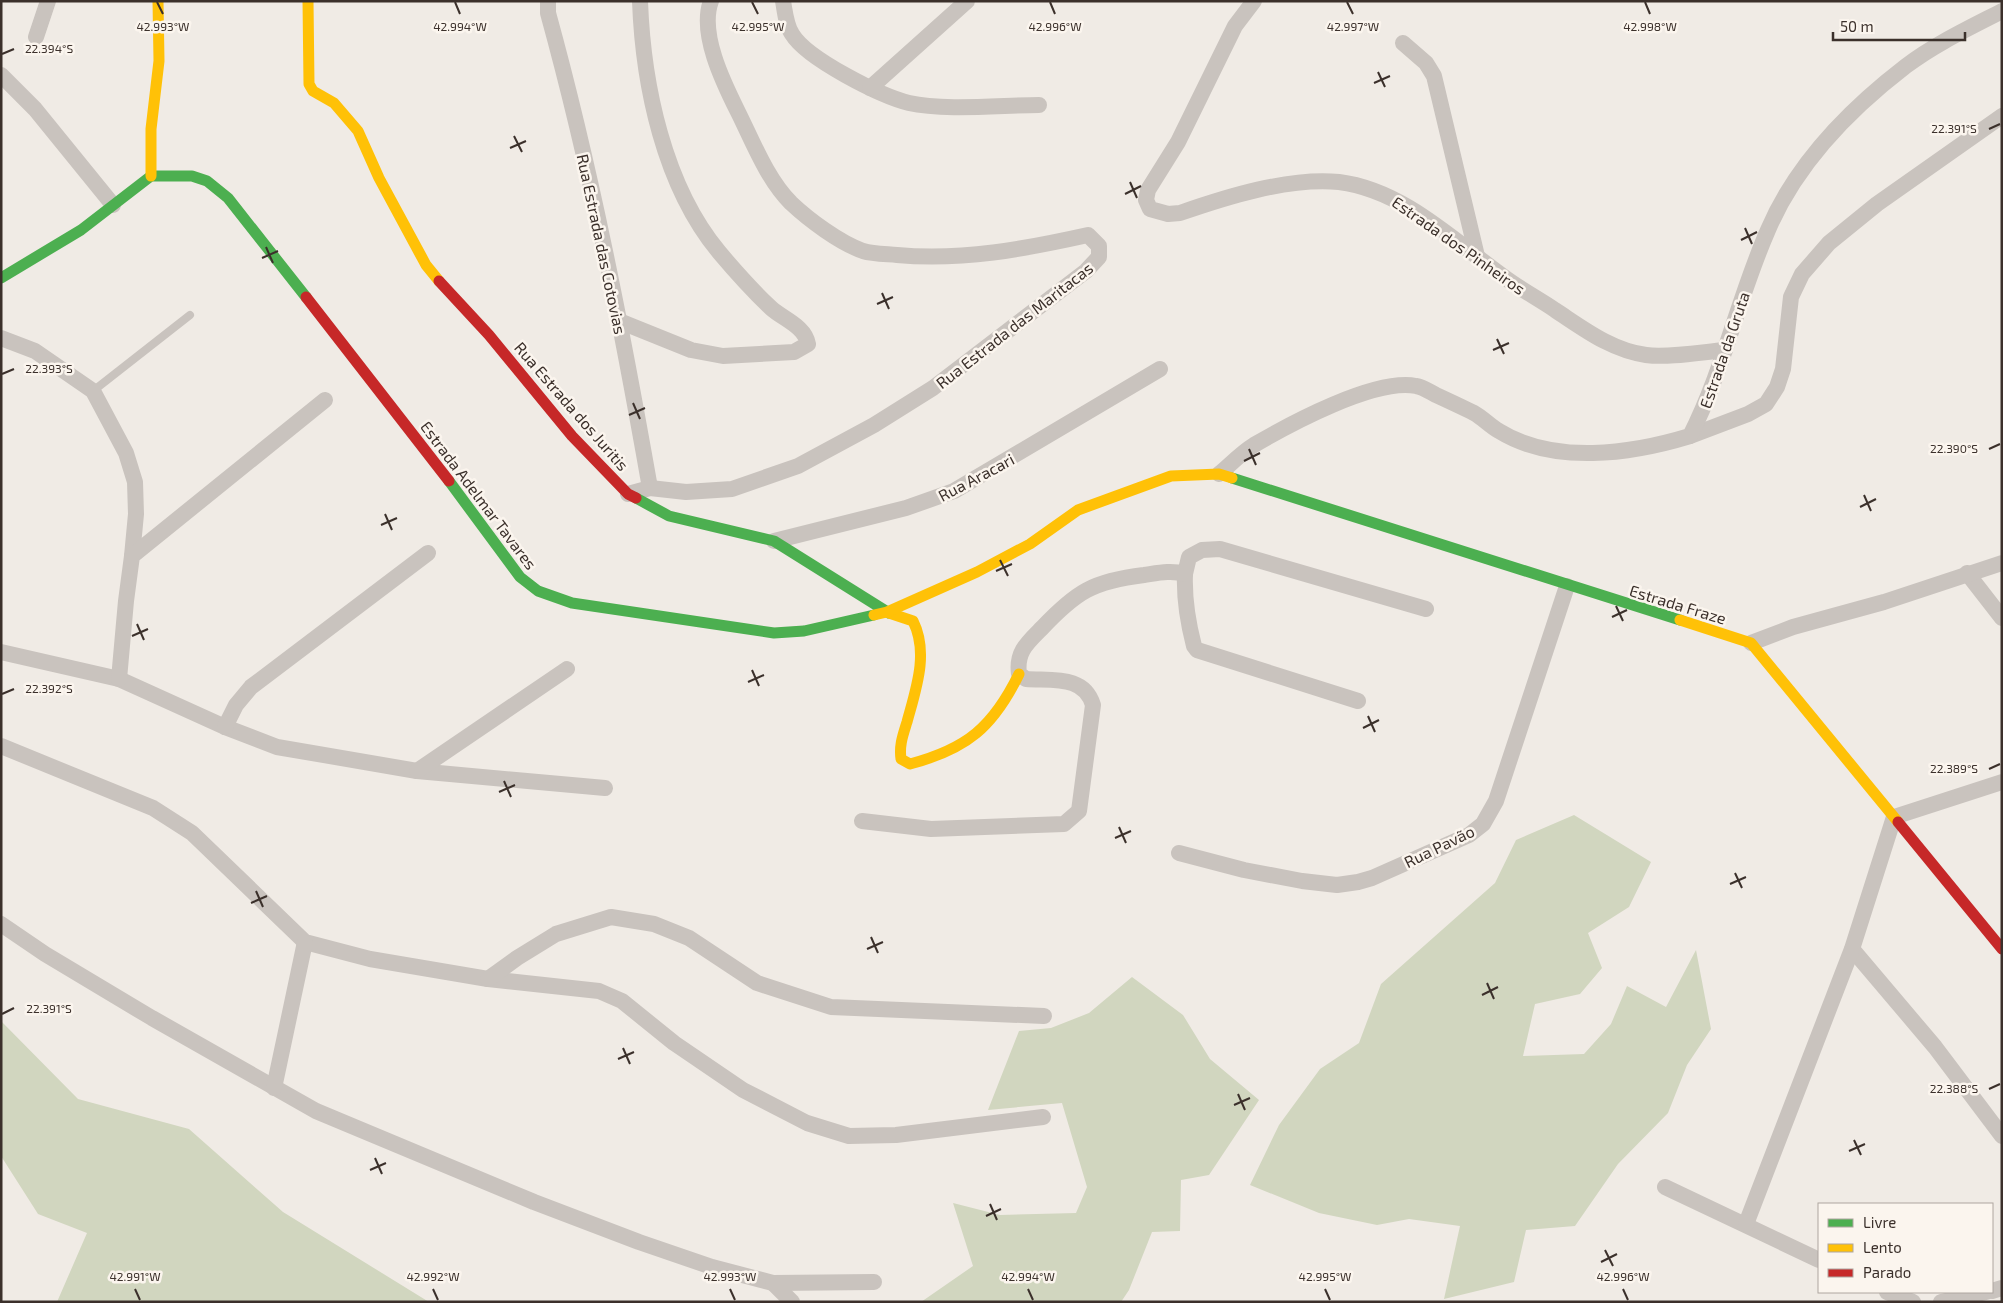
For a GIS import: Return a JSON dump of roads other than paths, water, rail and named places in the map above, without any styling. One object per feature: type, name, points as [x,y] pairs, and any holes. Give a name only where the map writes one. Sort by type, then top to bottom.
[{"type":"street","points":[[36,37],[48,1]]},
{"type":"street","points":[[1,278],[82,230],[151,176],[151,129],[159,61],[158,1]]},
{"type":"street","name":"Rua Estrada dos Juritis","points":[[308,1],[309,84],[313,91],[334,103],[358,131],[379,178],[426,264],[458,304],[489,335],[572,436],[628,494],[669,516],[774,541],[887,612],[913,621],[920,635],[921,660],[916,690],[899,748],[901,759],[910,764],[943,754],[985,730],[1010,694],[1020,674]]},
{"type":"street","points":[[619,321],[691,350],[723,356],[794,352],[808,344],[805,335],[771,308],[719,252],[705,233],[676,178],[654,112],[641,39],[640,1]]},
{"type":"street","name":"Rua Estrada das Maritacas","points":[[628,494],[650,488],[686,492],[732,489],[798,466],[874,425],[933,388],[1086,271],[1100,257],[1099,246],[1088,235],[974,256],[918,257],[864,251],[836,238],[791,203],[772,178],[761,158],[732,100],[708,35],[706,14],[711,1]]},
{"type":"street","points":[[783,1],[792,34],[803,48],[870,88],[909,103],[940,106],[1040,105]]},
{"type":"street","points":[[870,88],[967,1]]},
{"type":"street","name":"Estrada dos Pinheiros","points":[[1254,1],[1235,26],[1178,142],[1148,190],[1146,200],[1150,209],[1168,214],[1180,213],[1257,189],[1338,182],[1370,189],[1388,196],[1477,256],[1506,279],[1610,345],[1647,355],[1725,350]]},
{"type":"street","name":"Rua Estrada das Cotovias","points":[[544,5],[572,100],[619,321],[650,488]]},
{"type":"street","name":"Estrada da Gruta","points":[[1690,436],[1716,380],[1744,292],[1768,228],[1795,178],[1846,117],[1907,66],[1948,39],[2002,11]]},
{"type":"street","points":[[1403,43],[1426,63],[1434,76],[1477,256]]},
{"type":"street","points":[[1,75],[34,109],[113,205]]},
{"type":"street","points":[[1219,474],[1252,446],[1293,425],[1368,391],[1398,385],[1417,386],[1476,414],[1515,440],[1536,448],[1560,453],[1628,448],[1669,442],[1730,422],[1766,404],[1777,387],[1783,369],[1791,297],[1802,274],[1829,243],[1877,204],[2002,116]]},
{"type":"street","name":"Estrada Adelmar Tavares","points":[[151,176],[192,176],[207,181],[228,198],[340,339],[528,586],[544,595],[572,603],[774,633],[804,631],[887,612],[977,572],[1030,544],[1078,510],[1171,476],[1219,474]]},
{"type":"street","points":[[1,338],[35,351],[93,391],[126,453],[135,482],[136,514],[119,679]]},
{"type":"street","name":"Rua Aracari","points":[[774,541],[906,508],[954,491],[1160,369]]},
{"type":"street","points":[[132,556],[325,400]]},
{"type":"street","name":"Estrada Fraze","points":[[1219,474],[1750,643]]},
{"type":"street","points":[[1358,701],[1197,650],[1194,646],[1188,609],[1184,600],[1185,574],[1189,557],[1202,550],[1220,549],[1426,609]]},
{"type":"street","points":[[225,727],[236,705],[251,687],[428,553]]},
{"type":"street","points":[[2002,563],[1884,602],[1793,627],[1750,643],[2002,949]]},
{"type":"street","points":[[862,821],[931,829],[1064,824],[1074,818],[1079,811],[1093,705],[1089,694],[1077,683],[1026,678],[1020,674],[1019,658],[1022,648],[1063,606],[1089,588],[1125,577],[1174,571],[1185,574]]},
{"type":"street","points":[[1967,574],[2002,618]]},
{"type":"street","name":"Rua Pavão","points":[[1179,853],[1244,870],[1337,885],[1372,878],[1469,835],[1483,824],[1496,801],[1567,586]]},
{"type":"street","points":[[1,652],[119,679],[225,727],[277,747],[417,771],[605,788]]},
{"type":"street","points":[[417,771],[567,669]]},
{"type":"street","points":[[1,746],[153,808],[192,833],[305,942],[370,959],[488,979],[599,990],[613,995],[674,1043],[743,1090],[807,1123],[849,1136],[896,1135],[1043,1117]]},
{"type":"street","points":[[1894,817],[2002,782]]},
{"type":"street","points":[[1746,1224],[1852,949],[1894,817]]},
{"type":"street","points":[[488,979],[517,958],[556,934],[611,917],[654,924],[689,938],[757,983],[831,1007],[1044,1016]]},
{"type":"street","points":[[1,924],[46,954],[144,1013],[316,1111],[543,1206],[657,1248],[774,1283],[874,1282]]},
{"type":"street","points":[[274,1088],[305,942]]},
{"type":"street","points":[[1852,949],[1935,1048],[2002,1136]]},
{"type":"street","points":[[1665,1187],[1818,1260]]},
{"type":"street","points":[[774,1283],[792,1302]]},
{"type":"street","points":[[1890,1293],[1913,1302]]},
{"type":"street","points":[[1941,1302],[1982,1293]]},
{"type":"lane","points":[[93,391],[190,315]]}]
